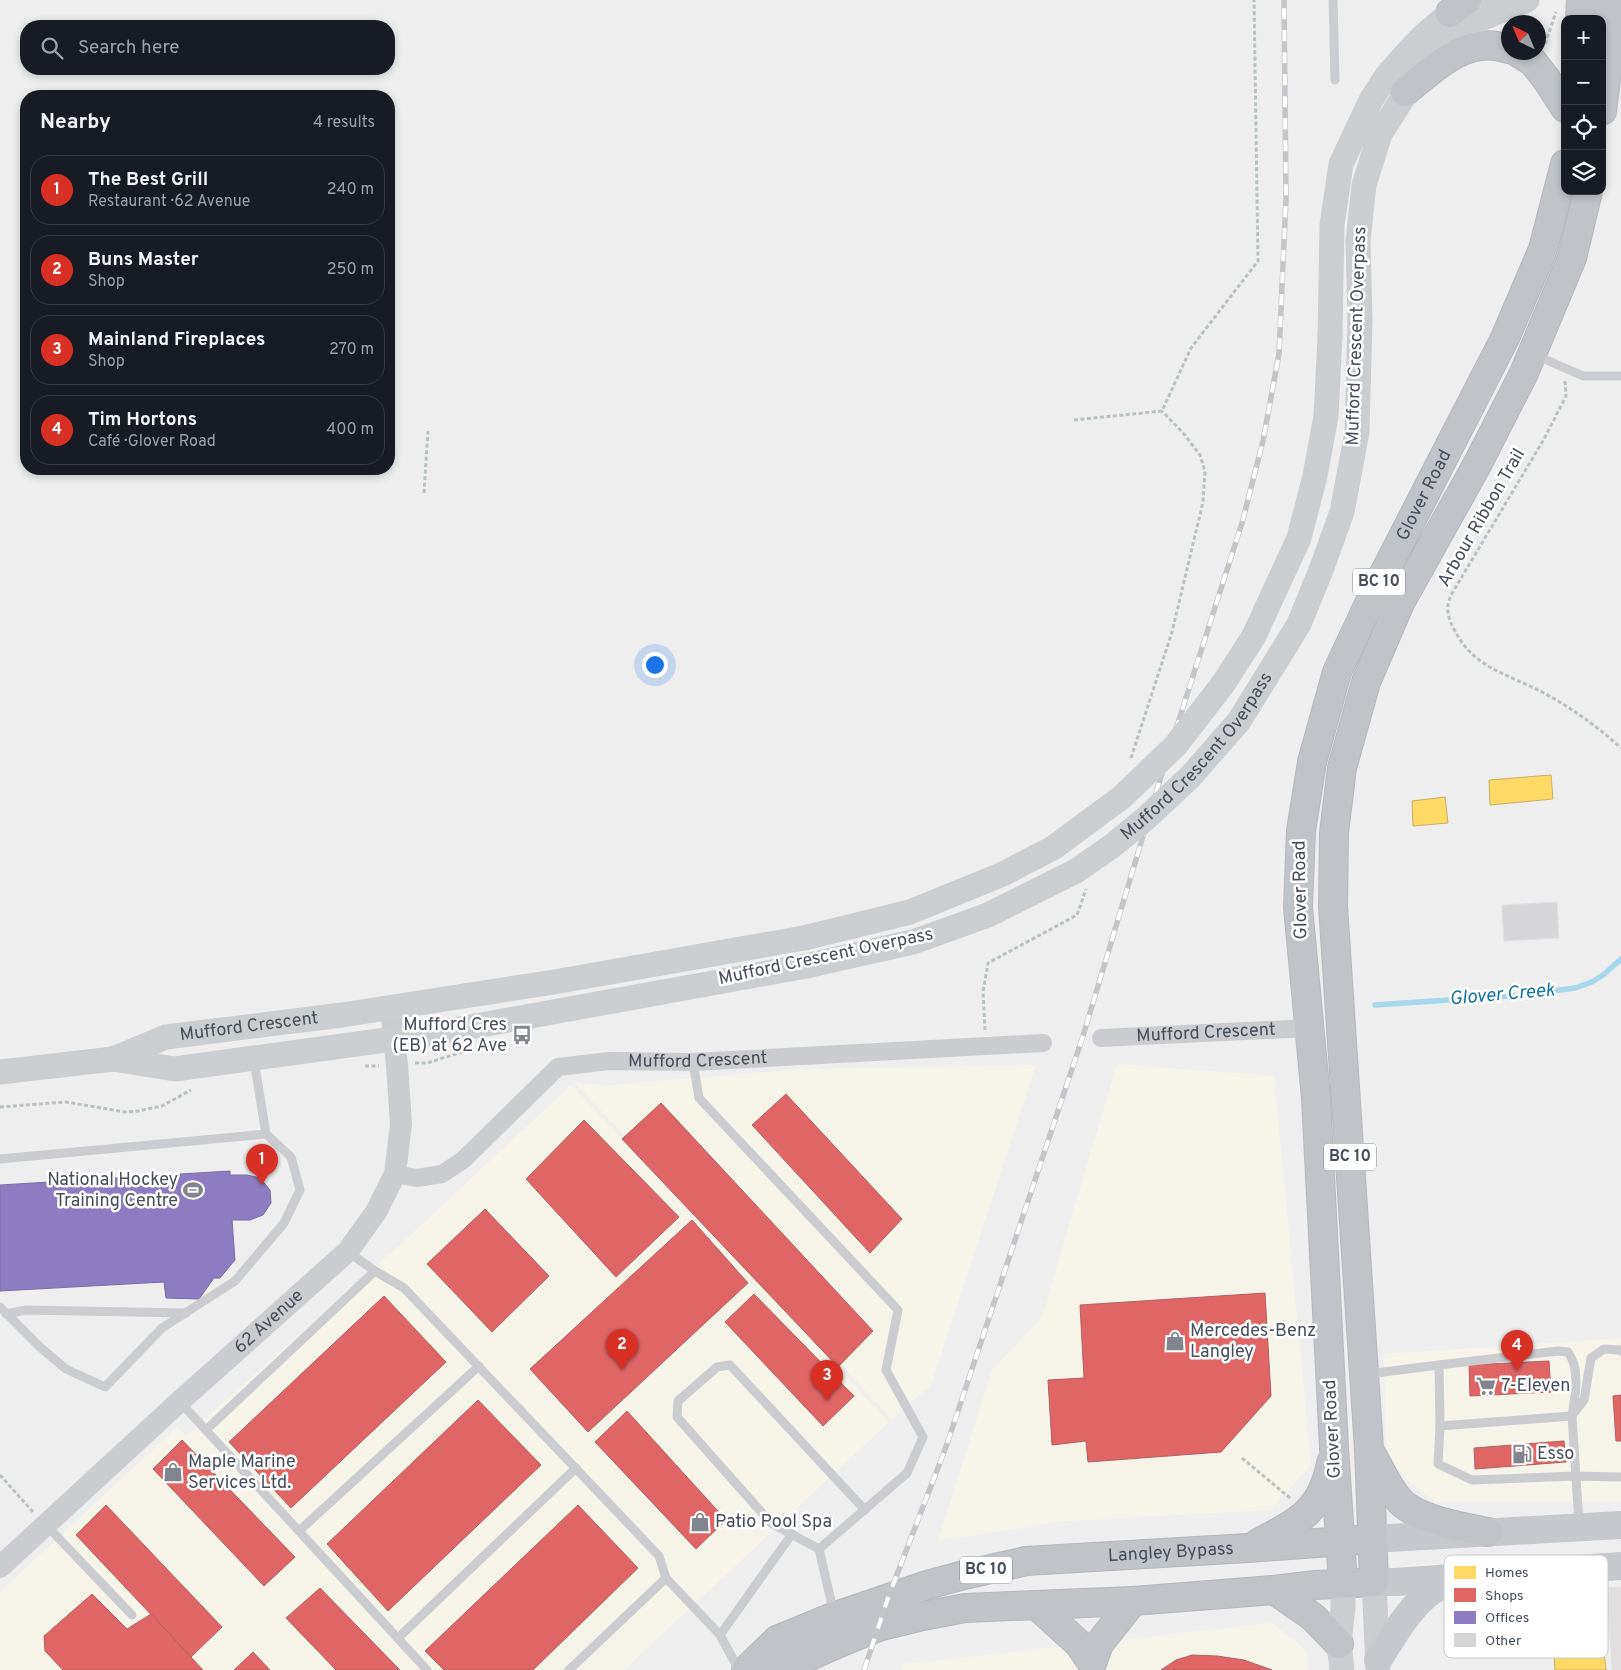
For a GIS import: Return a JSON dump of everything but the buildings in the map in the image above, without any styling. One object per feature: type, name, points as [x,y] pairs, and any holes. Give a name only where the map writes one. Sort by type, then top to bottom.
[{"type":"highway","points":[[1603,105],[1608,64],[1609,0]]},
{"type":"highway","points":[[1405,92],[1445,60],[1479,44],[1496,44],[1501,46]]},
{"type":"highway","points":[[1530,60],[1547,80],[1563,105]]},
{"type":"highway","name":"Glover Road","points":[[1343,1583],[1316,1098],[1298,907],[1301,831],[1312,762],[1337,672],[1374,592],[1505,338],[1543,249],[1561,179]]},
{"type":"highway","name":"Glover Road","points":[[1374,1582],[1369,1449],[1333,906],[1334,833],[1342,768],[1366,682],[1400,603],[1477,465],[1524,373],[1572,258],[1587,195]]},
{"type":"highway","points":[[1248,1548],[1285,1529],[1307,1514],[1319,1498],[1328,1479],[1334,1447]]},
{"type":"highway","points":[[1369,1449],[1392,1491],[1402,1503],[1429,1519],[1488,1532]]},
{"type":"highway","name":"Langley Bypass","points":[[746,1670],[777,1640],[835,1617],[927,1585],[1026,1561],[1372,1539]]},
{"type":"highway","name":"BC 10","points":[[774,1670],[782,1669],[839,1642],[878,1628],[923,1616],[965,1608],[1133,1601],[1374,1582]]},
{"type":"highway","points":[[1274,1590],[1313,1617],[1339,1644]]},
{"type":"highway","points":[[1092,1667],[1099,1644],[1133,1601]]},
{"type":"highway","points":[[1036,1605],[1079,1644],[1092,1667]]},
{"type":"main road","name":"Mufford Crescent Overpass","points":[[391,1008],[554,982],[804,938],[910,912],[1003,874],[1053,848],[1122,797],[1176,745],[1223,684],[1254,636],[1298,538],[1315,476],[1326,416],[1330,337],[1332,225],[1341,164],[1371,100],[1386,77],[1422,37],[1459,6],[1486,0]]},
{"type":"main road","name":"Mufford Crescent Overpass","points":[[394,1039],[806,966],[913,942],[988,915],[1076,870],[1112,846],[1145,819],[1190,777],[1239,721],[1299,624],[1342,512],[1357,432],[1360,320],[1358,241],[1364,185],[1380,134],[1426,60],[1471,23],[1527,0]]},
{"type":"main road","name":"Mufford Crescent","points":[[113,1060],[166,1037],[342,1016],[391,1008]]},
{"type":"main road","name":"Mufford Crescent","points":[[0,1072],[113,1060],[175,1069],[394,1039]]},
{"type":"main road","name":"Langley Bypass","points":[[1372,1539],[1621,1525]]},
{"type":"main road","points":[[1608,1567],[1621,1566]]},
{"type":"main road","points":[[1374,1582],[1444,1578]]},
{"type":"main road","name":"Glover Road","points":[[1374,1582],[1378,1665]]},
{"type":"main road","name":"Glover Road","points":[[1342,1670],[1339,1644],[1343,1606],[1343,1583]]},
{"type":"main road","points":[[1378,1665],[1407,1616],[1420,1601],[1435,1589],[1444,1585]]},
{"type":"street","name":"62 Avenue","points":[[0,1567],[179,1402],[348,1252],[376,1212],[395,1174],[401,1124],[391,1008]]},
{"type":"street","name":"Mufford Crescent","points":[[1101,1038],[1310,1028]]},
{"type":"street","name":"Mufford Crescent","points":[[395,1174],[417,1178],[442,1174],[463,1160],[558,1067],[609,1061],[694,1062],[1043,1043]]},
{"type":"lane","points":[[1334,0],[1334,80]]},
{"type":"lane","points":[[1532,354],[1583,376],[1621,376]]},
{"type":"lane","points":[[3,1310],[41,1348],[66,1369],[105,1387],[162,1328],[236,1281],[284,1223],[300,1190],[291,1158],[266,1134],[254,1058]]},
{"type":"lane","points":[[694,1062],[698,1098],[898,1310],[886,1370],[923,1437],[907,1473],[819,1549]]},
{"type":"lane","points":[[0,1159],[266,1134]]},
{"type":"lane","points":[[348,1252],[404,1288],[659,1556],[666,1578],[720,1635],[739,1670]]},
{"type":"lane","points":[[206,1430],[375,1271]]},
{"type":"lane","points":[[3,1310],[187,1313]]},
{"type":"lane","points":[[1440,1426],[1572,1416],[1584,1400],[1590,1358],[1604,1349],[1621,1351]]},
{"type":"lane","points":[[1364,1374],[1558,1351],[1568,1352],[1574,1360],[1577,1380],[1572,1416],[1579,1527]]},
{"type":"lane","points":[[835,1617],[819,1549],[771,1523],[677,1417],[678,1401],[717,1367],[730,1364],[865,1510]]},
{"type":"lane","points":[[1438,1365],[1440,1426],[1438,1464],[1472,1480],[1575,1476],[1621,1477]]},
{"type":"lane","points":[[299,1531],[479,1366]]},
{"type":"lane","points":[[179,1402],[427,1670]]},
{"type":"lane","points":[[398,1638],[576,1468]]},
{"type":"lane","points":[[46,1525],[132,1615]]},
{"type":"lane","points":[[720,1635],[792,1534]]},
{"type":"lane","points":[[569,1670],[666,1578]]},
{"type":"path","points":[[1162,411],[1191,348],[1258,261],[1254,0]]},
{"type":"path","points":[[1546,43],[1573,8]]},
{"type":"path","name":"Arbour Ribbon Trail","points":[[1565,367],[1566,396],[1544,439],[1452,595],[1448,603],[1448,614],[1459,639],[1471,655],[1503,675],[1540,691],[1597,728],[1621,748]]},
{"type":"path","points":[[1074,420],[1162,411]]},
{"type":"path","points":[[1130,760],[1172,632],[1203,502],[1205,470],[1200,454],[1162,411]]},
{"type":"path","points":[[424,493],[428,431]]},
{"type":"path","points":[[986,1046],[983,992],[988,963],[1077,915],[1087,888]]},
{"type":"path","points":[[1242,1458],[1294,1502]]},
{"type":"path","points":[[0,1475],[46,1525]]},
{"type":"shaded area","points":[[1117,1064],[1274,1076],[1311,1465],[1271,1510],[1067,1521],[938,1541],[992,1370],[1042,1317]]},
{"type":"shaded area","points":[[1036,1065],[931,1385],[892,1419],[575,1083],[611,1085],[799,1069]]},
{"type":"shaded area","points":[[571,1085],[889,1422],[624,1670],[0,1670],[0,1592],[177,1427],[186,1436],[405,1240]]},
{"type":"shaded area","points":[[1621,1338],[1621,1502],[1436,1502],[1407,1479],[1386,1458],[1384,1354]]},
{"type":"shaded area","points":[[1608,1587],[1621,1587],[1621,1670],[1612,1670]]},
{"type":"shaded area","points":[[1272,1623],[1306,1650],[1308,1670],[902,1670],[904,1664]]},
{"type":"waterway","name":"Glover Creek","points":[[1375,1005],[1523,995],[1575,988],[1592,982],[1621,959]]},
{"type":"railway","points":[[864,1670],[888,1598],[946,1447],[1083,1036],[1162,773],[1242,523],[1263,441],[1279,354],[1286,198],[1284,0]]},
{"type":"place","name":"Mufford Cres (EB) at 62 Ave","points":[[522,1035]]},
{"type":"place","name":"The Best Grill","points":[[262,1185]]},
{"type":"place","name":"National Hockey Training Centre","points":[[193,1190]]},
{"type":"place","name":"Mercedes-Benz Langley","points":[[1175,1341]]},
{"type":"place","name":"Buns Master","points":[[622,1370]]},
{"type":"place","name":"Tim Hortons","points":[[1517,1371]]},
{"type":"place","name":"7-Eleven","points":[[1486,1386]]},
{"type":"place","name":"Mainland Fireplaces","points":[[827,1401]]},
{"type":"place","name":"Esso","points":[[1522,1454]]},
{"type":"place","name":"Maple Marine Services Ltd.","points":[[173,1472]]},
{"type":"place","name":"Patio Pool Spa","points":[[700,1522]]}]
